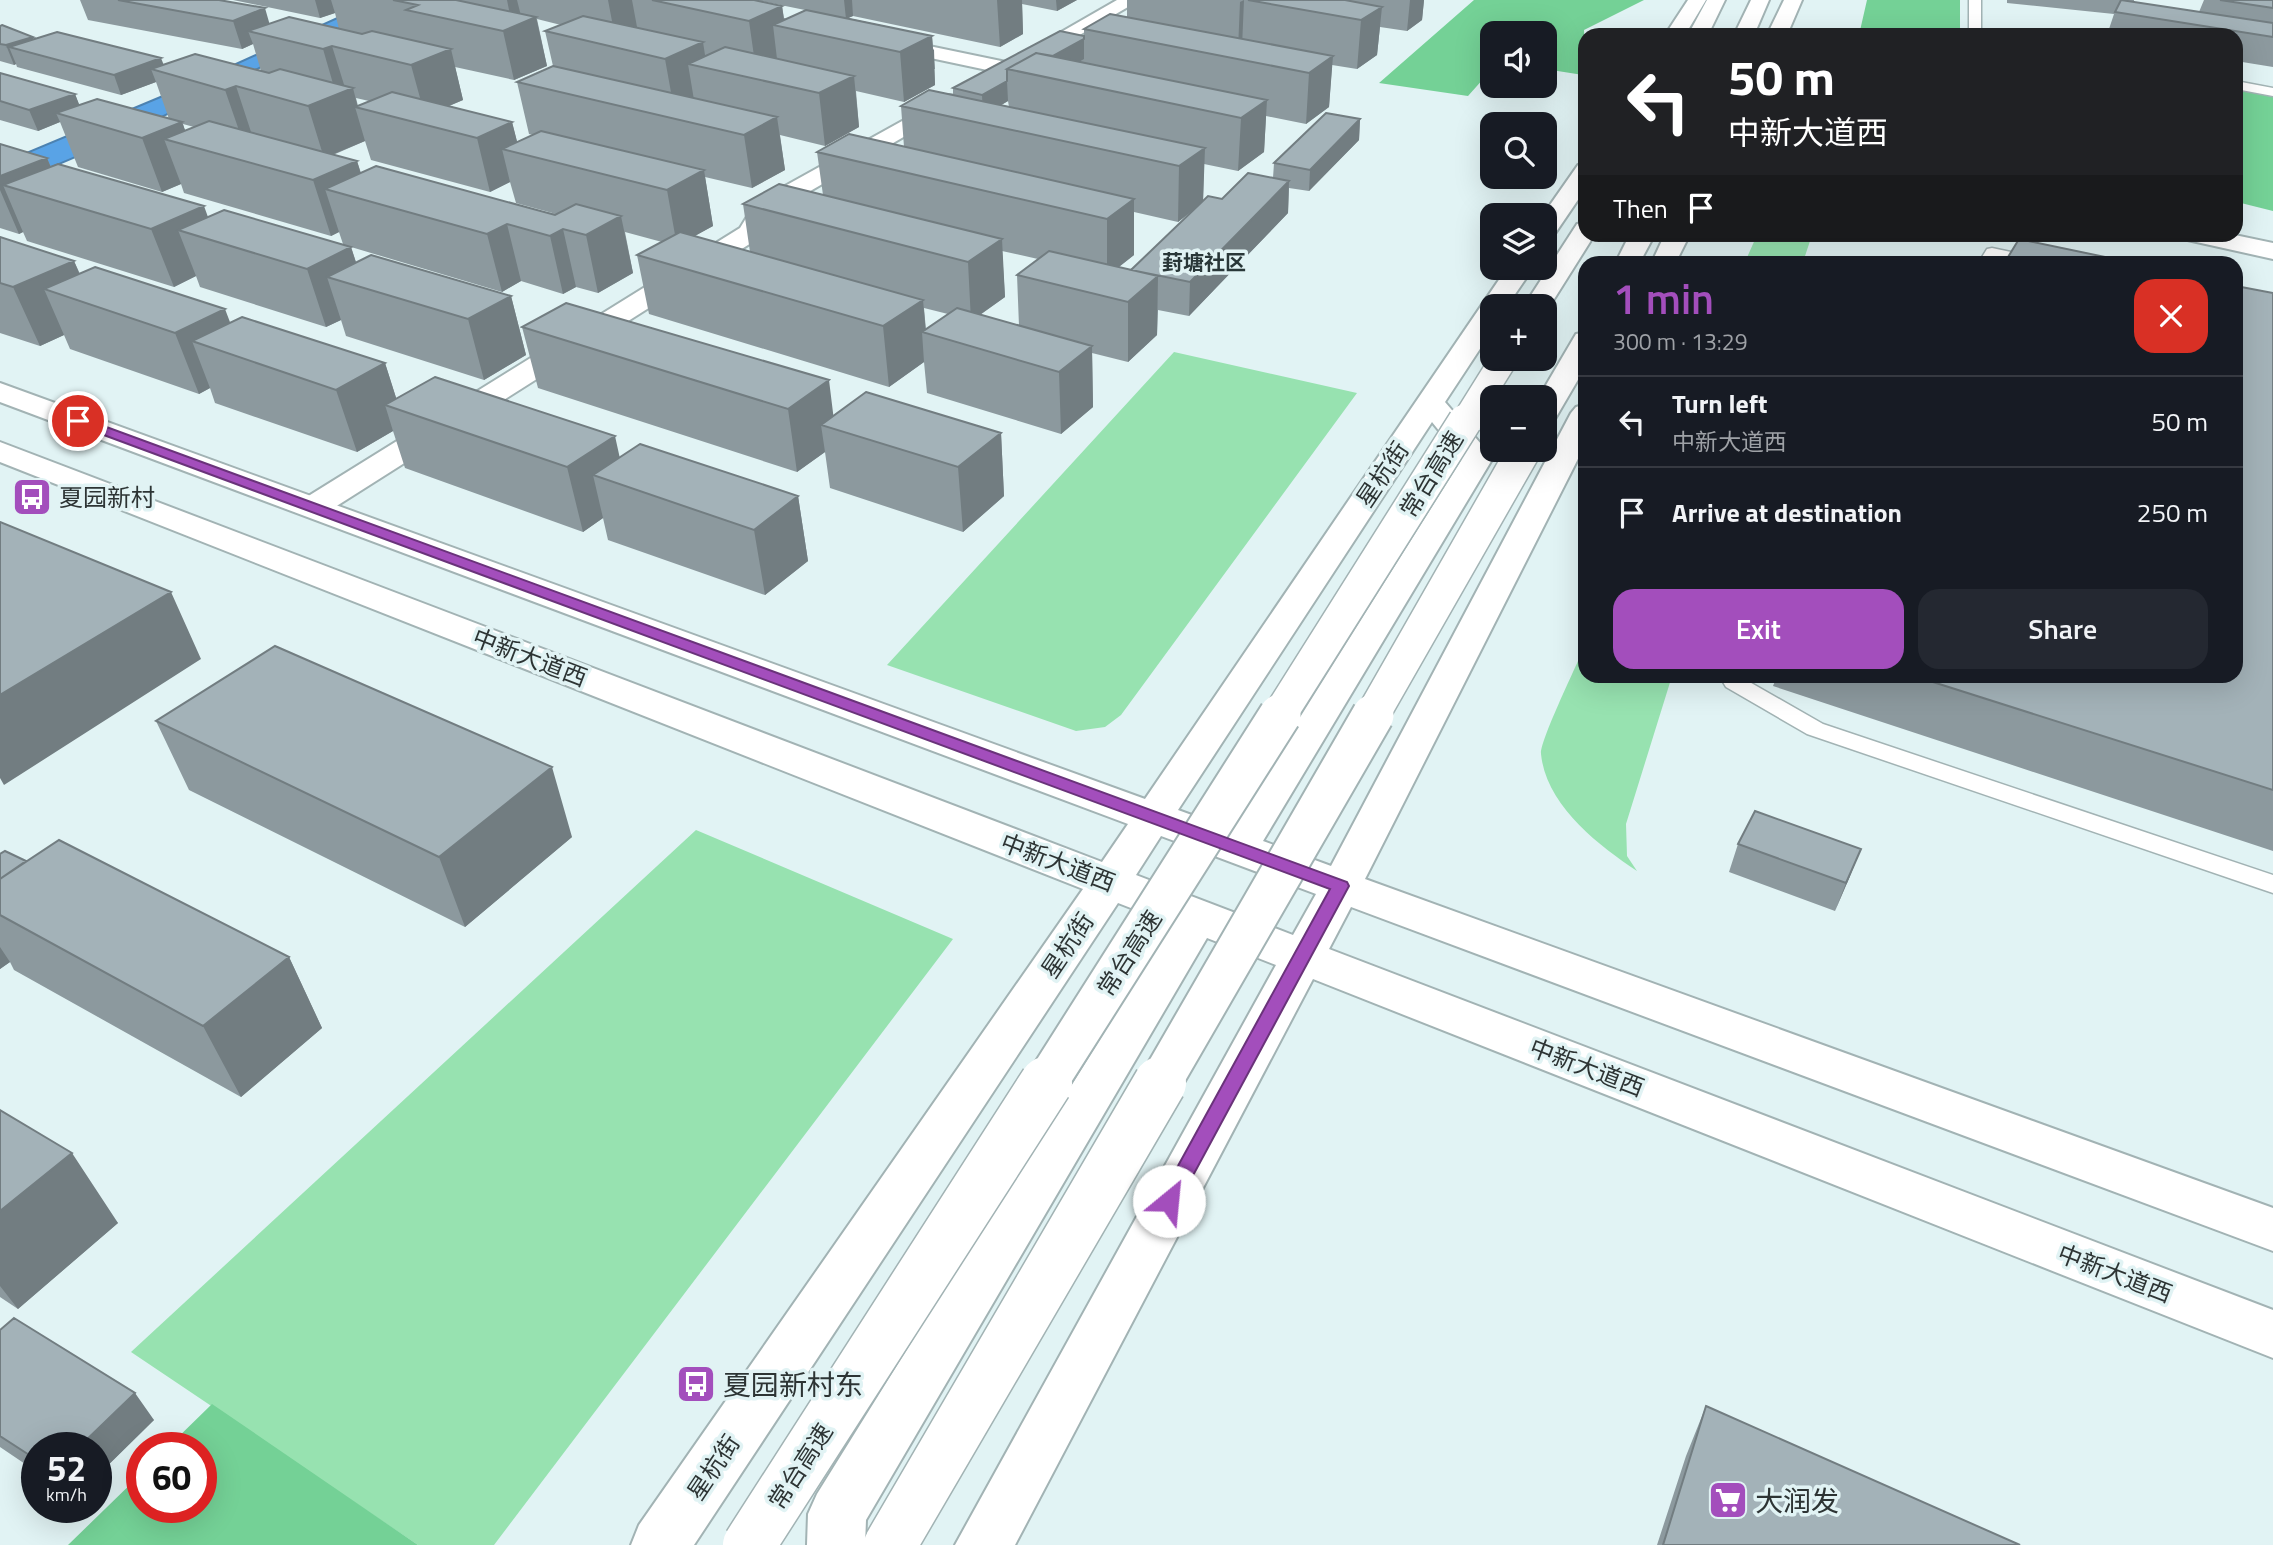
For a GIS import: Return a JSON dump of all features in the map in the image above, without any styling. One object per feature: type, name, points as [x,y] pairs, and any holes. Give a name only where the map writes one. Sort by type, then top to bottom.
[{"type":"main road","points":[[313,507],[750,233],[765,207],[1006,68],[1132,0]]},
{"type":"main road","points":[[1679,28],[1697,0]]},
{"type":"main road","points":[[1702,28],[1716,0]]},
{"type":"main road","points":[[1747,28],[1760,0]]},
{"type":"main road","points":[[1780,28],[1793,0]]},
{"type":"main road","points":[[857,37],[1006,68]]},
{"type":"main road","points":[[1557,212],[1578,182]]},
{"type":"main road","points":[[2243,226],[2273,232]]},
{"type":"main road","points":[[1545,294],[1578,242]]},
{"type":"main road","points":[[2230,242],[2273,251]]},
{"type":"main road","name":"星杭街","points":[[660,1545],[1110,882],[1480,326]]},
{"type":"main road","points":[[1557,392],[1578,354]]},
{"type":"main road","name":"常台高速","points":[[749,1545],[1185,866],[1496,371]]},
{"type":"main road","points":[[0,392],[2273,1230]]},
{"type":"main road","points":[[1239,848],[1478,458],[1429,402]]},
{"type":"main road","points":[[985,1545],[1340,886],[1578,429]]},
{"type":"main road","name":"中新大道西","points":[[0,451],[2273,1334]]},
{"type":"main road","points":[[890,1545],[1267,900],[1517,462]]},
{"type":"main road","points":[[836,1545],[837,1514],[1198,916],[1152,817]]},
{"type":"main road","points":[[1239,848],[1301,956]]},
{"type":"lane","points":[[1975,0],[1975,28]]},
{"type":"lane","points":[[2243,86],[2273,92]]},
{"type":"lane","points":[[1990,256],[1992,252],[2011,256]]},
{"type":"lane","points":[[1736,683],[1815,729],[2273,884]]},
{"type":"green space","points":[[1474,0],[1644,0],[1588,28],[1578,28],[1578,74],[1557,71],[1557,21],[1480,21],[1480,83],[1468,96],[1379,83]]},
{"type":"green space","points":[[1867,0],[1960,0],[1960,28],[1861,28]]},
{"type":"green space","points":[[2243,90],[2273,96],[2273,211],[2243,204]]},
{"type":"green space","points":[[1754,242],[1810,242],[1805,256],[1748,256]]},
{"type":"green space","points":[[1174,352],[1357,393],[1121,715],[1105,727],[1076,731],[887,665]]},
{"type":"green space","points":[[1578,661],[1578,683],[1670,683],[1626,824],[1627,856],[1637,871],[1606,849],[1576,822],[1553,790],[1545,773],[1541,754],[1553,718]]},
{"type":"green space","points":[[696,830],[953,939],[494,1545],[418,1545],[131,1352]]},
{"type":"green space","points":[[212,1404],[418,1545],[68,1545],[91,1523],[112,1523],[112,1502],[126,1489],[126,1523],[217,1523],[217,1432],[183,1432]]},
{"type":"water","points":[[377,0],[400,0],[114,140],[16,181],[0,164],[194,83]]},
{"type":"building","points":[[118,0],[219,0],[265,8],[233,21]]},
{"type":"building","points":[[393,0],[456,0],[536,17],[503,31],[406,10],[418,5]]},
{"type":"building","points":[[652,0],[754,0],[782,6],[749,21]]},
{"type":"building","points":[[1248,0],[1345,0],[1382,7],[1361,20]]},
{"type":"building","points":[[2121,0],[2273,23],[2273,37],[2243,32],[2243,28],[2216,28],[2115,12]]},
{"type":"building","points":[[2220,0],[2273,0],[2273,8]]},
{"type":"building","points":[[806,10],[932,36],[900,52],[773,25]]},
{"type":"building","points":[[1110,14],[1333,56],[1309,73],[1084,29]]},
{"type":"building","points":[[583,16],[703,42],[665,59],[545,31]]},
{"type":"building","points":[[289,17],[362,34],[372,31],[451,49],[411,65],[332,46],[323,49],[248,31]]},
{"type":"building","points":[[2,25],[33,37],[6,45],[0,44]]},
{"type":"building","points":[[1060,31],[1084,36],[1084,39],[1053,56],[1036,53],[1007,69],[1007,81],[982,95],[953,88]]},
{"type":"building","points":[[57,32],[161,58],[114,75],[9,47]]},
{"type":"building","points":[[725,47],[854,76],[819,93],[688,64]]},
{"type":"building","points":[[1036,53],[1267,100],[1241,118],[1007,69]]},
{"type":"building","points":[[195,54],[269,73],[280,69],[353,88],[308,106],[236,86],[225,90],[151,69]]},
{"type":"building","points":[[553,66],[777,117],[744,135],[517,82]]},
{"type":"building","points":[[0,73],[75,94],[29,110],[0,101]]},
{"type":"building","points":[[929,90],[1205,148],[1179,166],[901,106]]},
{"type":"building","points":[[392,92],[512,122],[477,138],[355,107]]},
{"type":"building","points":[[97,99],[182,122],[142,138],[56,113]]},
{"type":"building","points":[[1326,113],[1360,119],[1310,170],[1274,163]]},
{"type":"building","points":[[209,121],[357,161],[313,180],[164,139]]},
{"type":"building","points":[[541,131],[704,170],[667,190],[502,149]]},
{"type":"building","points":[[849,134],[1134,199],[1107,219],[817,152]]},
{"type":"building","points":[[0,144],[47,158],[0,176]]},
{"type":"building","points":[[58,164],[204,206],[151,229],[3,185]]},
{"type":"building","points":[[376,166],[555,215],[576,204],[621,216],[586,235],[563,229],[550,236],[507,224],[487,234],[325,189]]},
{"type":"building","points":[[1248,173],[1289,181],[1190,282],[1131,270],[1208,196],[1222,199]]},
{"type":"building","points":[[779,184],[1002,239],[968,262],[743,204]]},
{"type":"building","points":[[224,210],[351,247],[307,269],[178,230]]},
{"type":"building","points":[[680,232],[923,300],[883,326],[637,255]]},
{"type":"building","points":[[0,237],[74,261],[13,287],[0,283]]},
{"type":"building","points":[[2017,242],[2033,242],[2100,256],[2009,256]]},
{"type":"building","points":[[1049,251],[1158,276],[1128,302],[1017,275]]},
{"type":"building","points":[[371,255],[511,296],[468,319],[327,277]]},
{"type":"building","points":[[95,267],[225,309],[175,333],[44,289]]},
{"type":"building","points":[[2243,287],[2273,293],[2273,790],[1936,683],[2243,683]]},
{"type":"building","points":[[566,303],[829,380],[788,409],[522,327]]},
{"type":"building","points":[[957,308],[1092,346],[1059,372],[922,332]]},
{"type":"building","points":[[242,317],[385,363],[336,390],[192,341]]},
{"type":"building","points":[[435,377],[615,436],[567,467],[385,405]]},
{"type":"building","points":[[866,392],[1001,433],[958,467],[821,425]]},
{"type":"building","points":[[640,444],[798,496],[754,530],[593,475]]},
{"type":"building","points":[[0,522],[171,592],[0,695]]},
{"type":"building","points":[[275,646],[552,767],[439,857],[156,721]]},
{"type":"building","points":[[1755,811],[1861,849],[1846,883],[1738,844]]},
{"type":"building","points":[[59,840],[289,957],[203,1026],[0,915],[0,879]]},
{"type":"building","points":[[5,851],[26,861],[0,879],[0,854]]},
{"type":"building","points":[[0,1110],[72,1153],[0,1211]]},
{"type":"building","points":[[14,1318],[135,1393],[95,1432],[21,1432],[21,1450],[0,1436],[0,1330]]},
{"type":"building","points":[[1706,1406],[2020,1545],[1663,1545]]},
{"type":"place","name":"夏园新村","points":[[32,497]]},
{"type":"place","name":"夏园新村东","points":[[696,1384]]},
{"type":"place","name":"大润发","points":[[1728,1500]]},
{"type":"district","name":"葑塘社区","points":[[1204,262]]},
{"type":"route","points":[[78,421],[1340,886],[1169,1201]]}]
